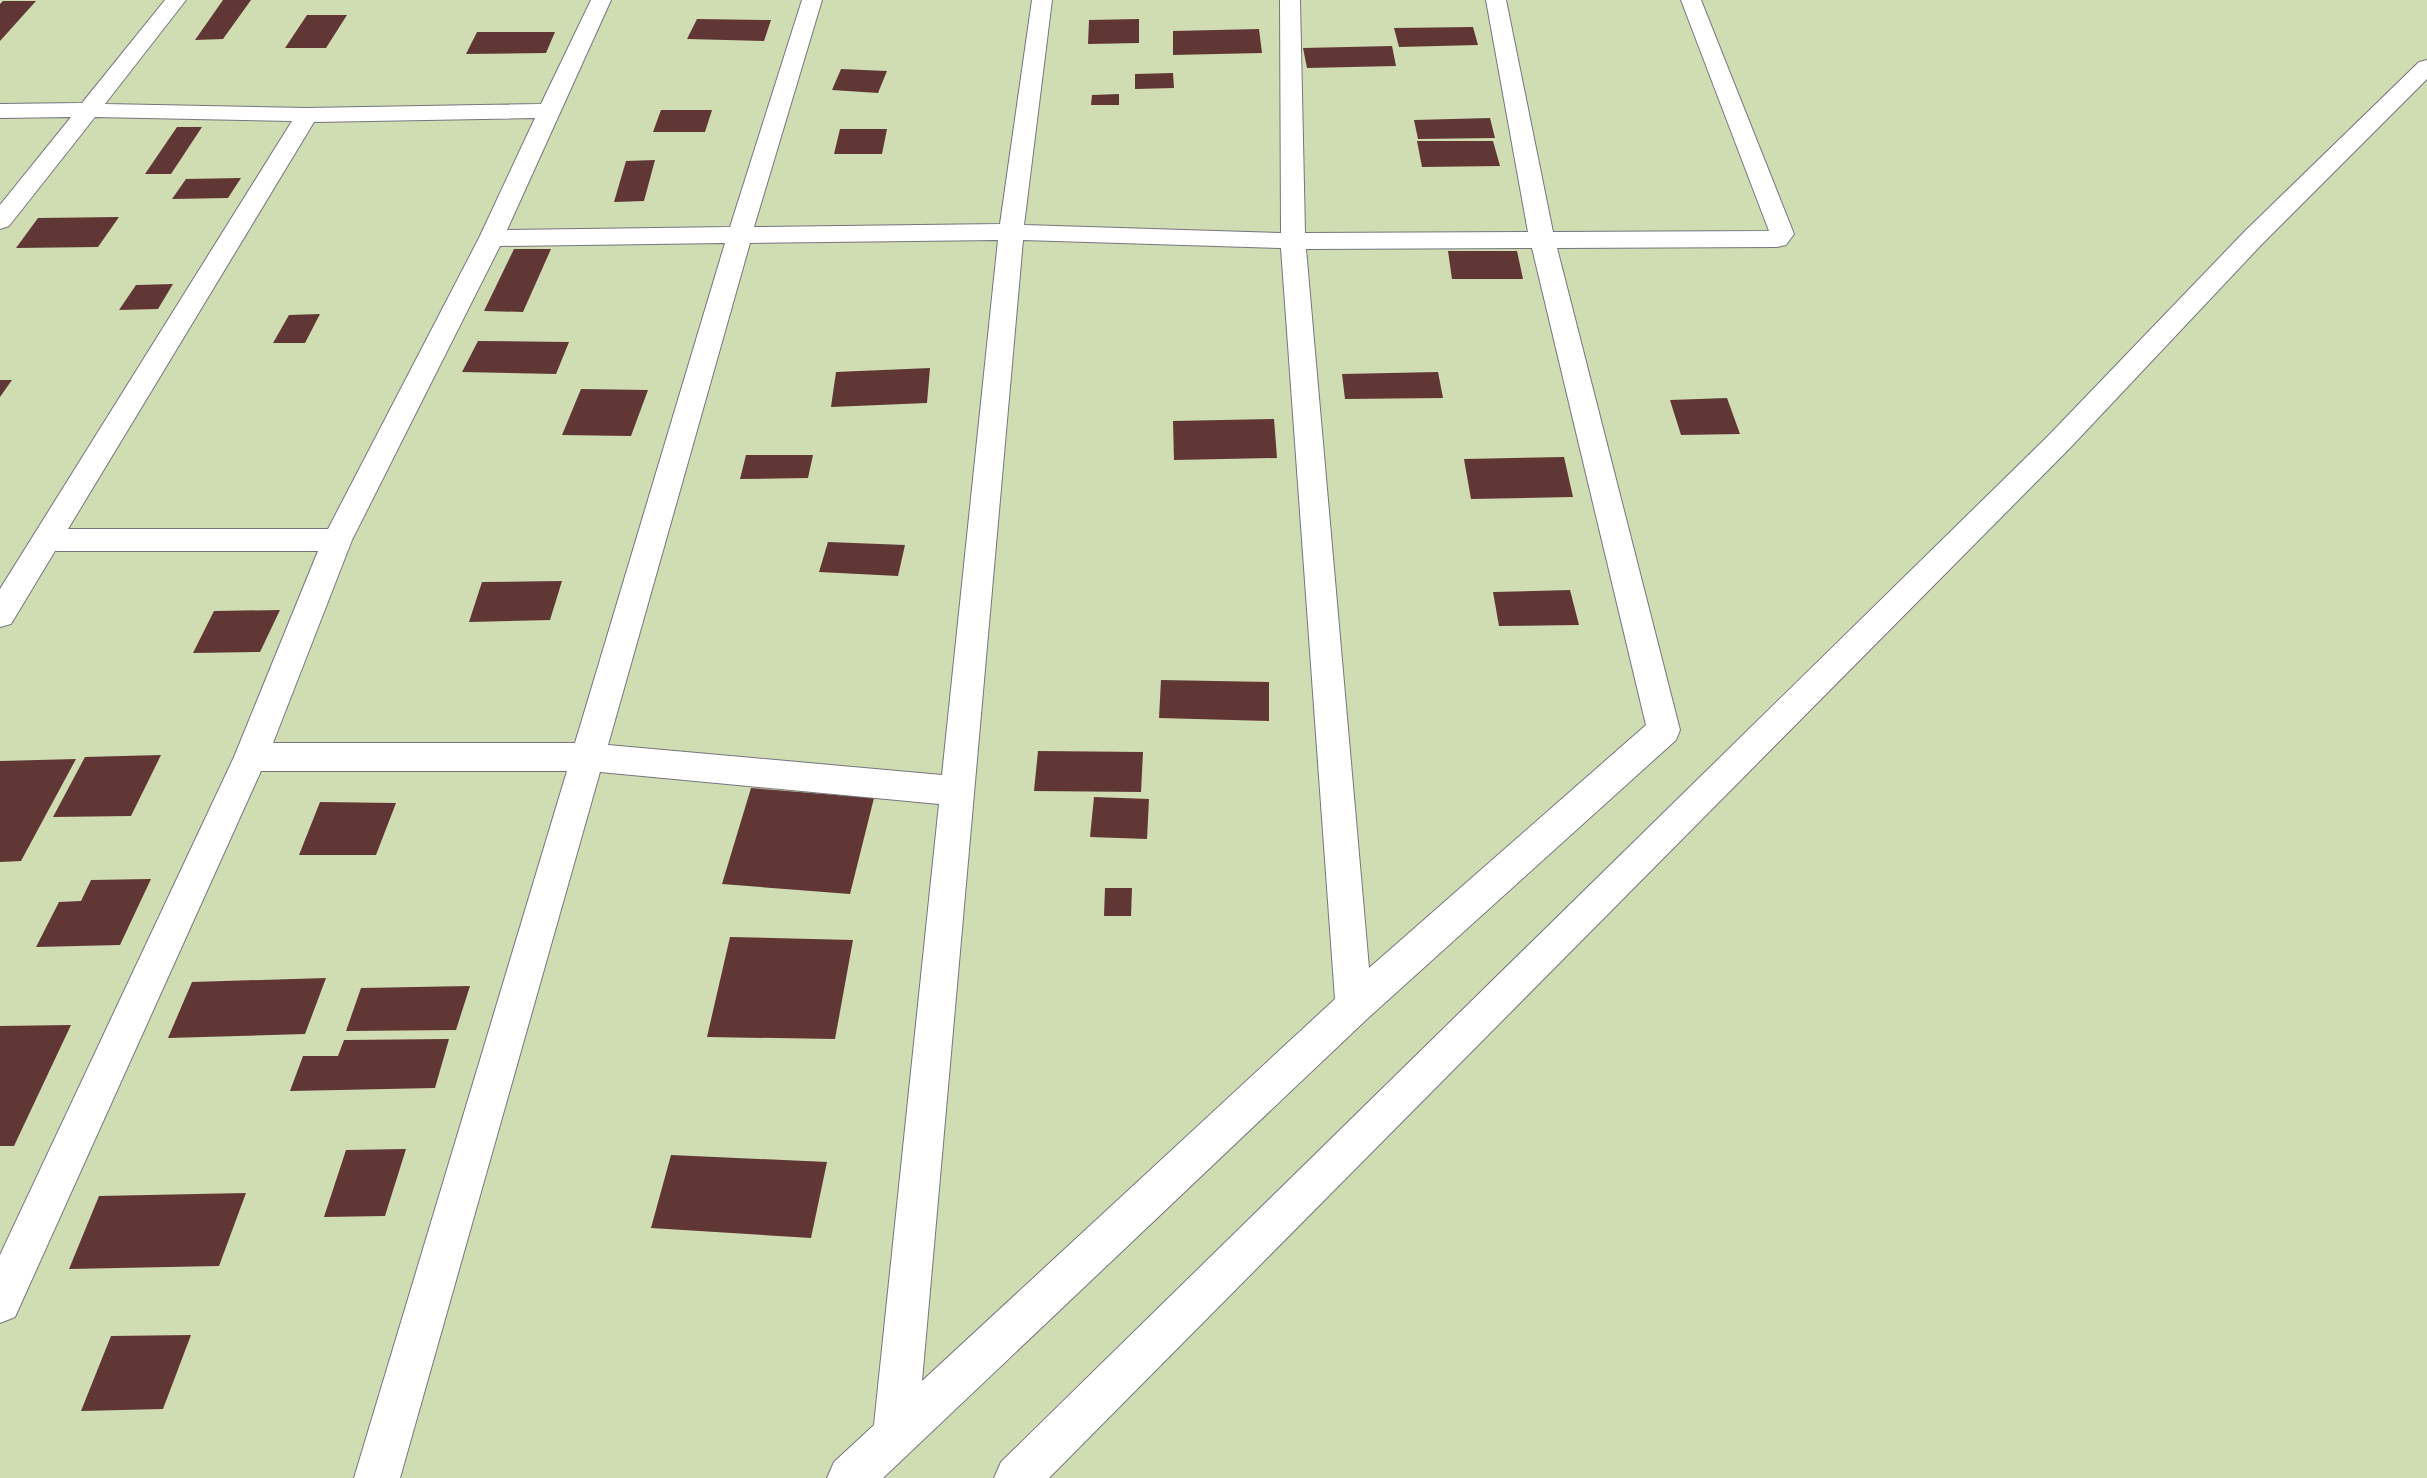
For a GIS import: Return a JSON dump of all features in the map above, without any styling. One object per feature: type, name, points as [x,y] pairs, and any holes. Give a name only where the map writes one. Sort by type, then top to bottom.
[{"type":"street","points":[[0,221],[176,0]]},
{"type":"street","points":[[0,1302],[251,757],[337,540],[491,238],[601,0]]},
{"type":"street","points":[[377,1478],[740,234],[812,0]]},
{"type":"street","points":[[895,1436],[1011,232],[1041,0]]},
{"type":"street","points":[[1290,0],[1293,241],[1353,1006]]},
{"type":"street","points":[[850,1478],[1353,1006],[1664,730],[1542,239],[1497,0]]},
{"type":"street","points":[[491,238],[1011,232],[1293,241],[1777,239],[1782,234],[1690,0]]},
{"type":"street","points":[[1017,1478],[2042,459],[2254,237],[2427,67]]},
{"type":"street","points":[[0,111],[88,110],[307,115],[548,111]]},
{"type":"street","points":[[0,615],[307,115]]},
{"type":"street","points":[[46,540],[337,540]]},
{"type":"street","points":[[251,757],[588,757],[957,791]]},
{"type":"green space","points":[[0,0],[2427,0],[2427,1478],[0,1478]]},
{"type":"building","points":[[223,0],[251,0],[223,39],[195,40]]},
{"type":"building","points":[[3,1],[36,1],[0,41],[0,4]]},
{"type":"building","points":[[307,15],[347,15],[326,48],[285,48]]},
{"type":"building","points":[[697,19],[771,20],[764,41],[687,39]]},
{"type":"building","points":[[1139,19],[1139,43],[1088,44],[1089,20]]},
{"type":"building","points":[[1473,27],[1478,45],[1399,47],[1394,28]]},
{"type":"building","points":[[1259,29],[1262,53],[1173,55],[1173,31]]},
{"type":"building","points":[[477,32],[555,32],[546,53],[466,54]]},
{"type":"building","points":[[1392,46],[1396,66],[1307,68],[1303,48]]},
{"type":"building","points":[[841,69],[887,71],[878,93],[832,90]]},
{"type":"building","points":[[1173,73],[1174,88],[1135,89],[1135,74]]},
{"type":"building","points":[[1119,94],[1119,105],[1091,105],[1092,95]]},
{"type":"building","points":[[661,110],[712,110],[705,132],[653,132]]},
{"type":"building","points":[[1490,118],[1495,138],[1418,139],[1414,120]]},
{"type":"building","points":[[177,127],[202,127],[171,174],[145,174]]},
{"type":"building","points":[[840,129],[887,129],[882,154],[834,154]]},
{"type":"building","points":[[1417,141],[1493,141],[1500,166],[1422,167]]},
{"type":"building","points":[[655,160],[644,201],[614,202],[626,161]]},
{"type":"building","points":[[241,178],[228,198],[172,199],[186,179]]},
{"type":"building","points":[[119,217],[98,247],[16,248],[38,218]]},
{"type":"building","points":[[514,249],[551,249],[523,312],[484,311]]},
{"type":"building","points":[[1448,251],[1517,251],[1523,279],[1452,279]]},
{"type":"building","points":[[173,284],[158,309],[119,310],[136,285]]},
{"type":"building","points":[[320,314],[305,343],[273,343],[289,315]]},
{"type":"building","points":[[478,341],[569,342],[556,374],[462,372]]},
{"type":"building","points":[[930,368],[927,403],[831,407],[836,372]]},
{"type":"building","points":[[1438,372],[1443,398],[1345,399],[1342,374]]},
{"type":"building","points":[[0,380],[12,380],[0,397]]},
{"type":"building","points":[[581,389],[648,390],[631,436],[562,435]]},
{"type":"building","points":[[1727,398],[1740,434],[1681,435],[1670,400]]},
{"type":"building","points":[[1274,419],[1277,458],[1174,460],[1173,421]]},
{"type":"building","points":[[746,455],[813,455],[808,478],[740,479]]},
{"type":"building","points":[[1564,457],[1573,497],[1471,499],[1464,459]]},
{"type":"building","points":[[828,542],[905,545],[898,576],[819,572]]},
{"type":"building","points":[[562,581],[550,620],[469,622],[482,582]]},
{"type":"building","points":[[1570,590],[1579,625],[1499,626],[1493,592]]},
{"type":"building","points":[[280,610],[260,652],[193,653],[214,611]]},
{"type":"building","points":[[1161,680],[1269,682],[1269,721],[1159,718]]},
{"type":"building","points":[[1038,751],[1143,752],[1141,792],[1034,791]]},
{"type":"building","points":[[161,755],[131,816],[53,817],[85,757]]},
{"type":"building","points":[[76,759],[21,861],[0,862],[0,761]]},
{"type":"building","points":[[751,788],[874,798],[850,894],[722,884]]},
{"type":"building","points":[[1094,797],[1149,799],[1147,839],[1090,837]]},
{"type":"building","points":[[320,802],[396,803],[376,855],[299,855]]},
{"type":"building","points":[[151,879],[120,945],[36,947],[59,902],[81,901],[91,880]]},
{"type":"building","points":[[1105,888],[1132,888],[1131,916],[1104,916]]},
{"type":"building","points":[[730,937],[853,940],[835,1039],[707,1037]]},
{"type":"building","points":[[326,978],[305,1034],[168,1038],[192,982]]},
{"type":"building","points":[[470,986],[456,1030],[346,1031],[361,988]]},
{"type":"building","points":[[71,1025],[14,1146],[0,1146],[0,1026]]},
{"type":"building","points":[[449,1039],[435,1088],[290,1091],[303,1056],[338,1056],[344,1040]]},
{"type":"building","points":[[406,1149],[385,1216],[324,1217],[346,1150]]},
{"type":"building","points":[[671,1155],[827,1162],[811,1238],[651,1228]]},
{"type":"building","points":[[246,1193],[219,1266],[69,1269],[99,1196]]},
{"type":"building","points":[[191,1335],[163,1409],[81,1411],[111,1336]]}]
